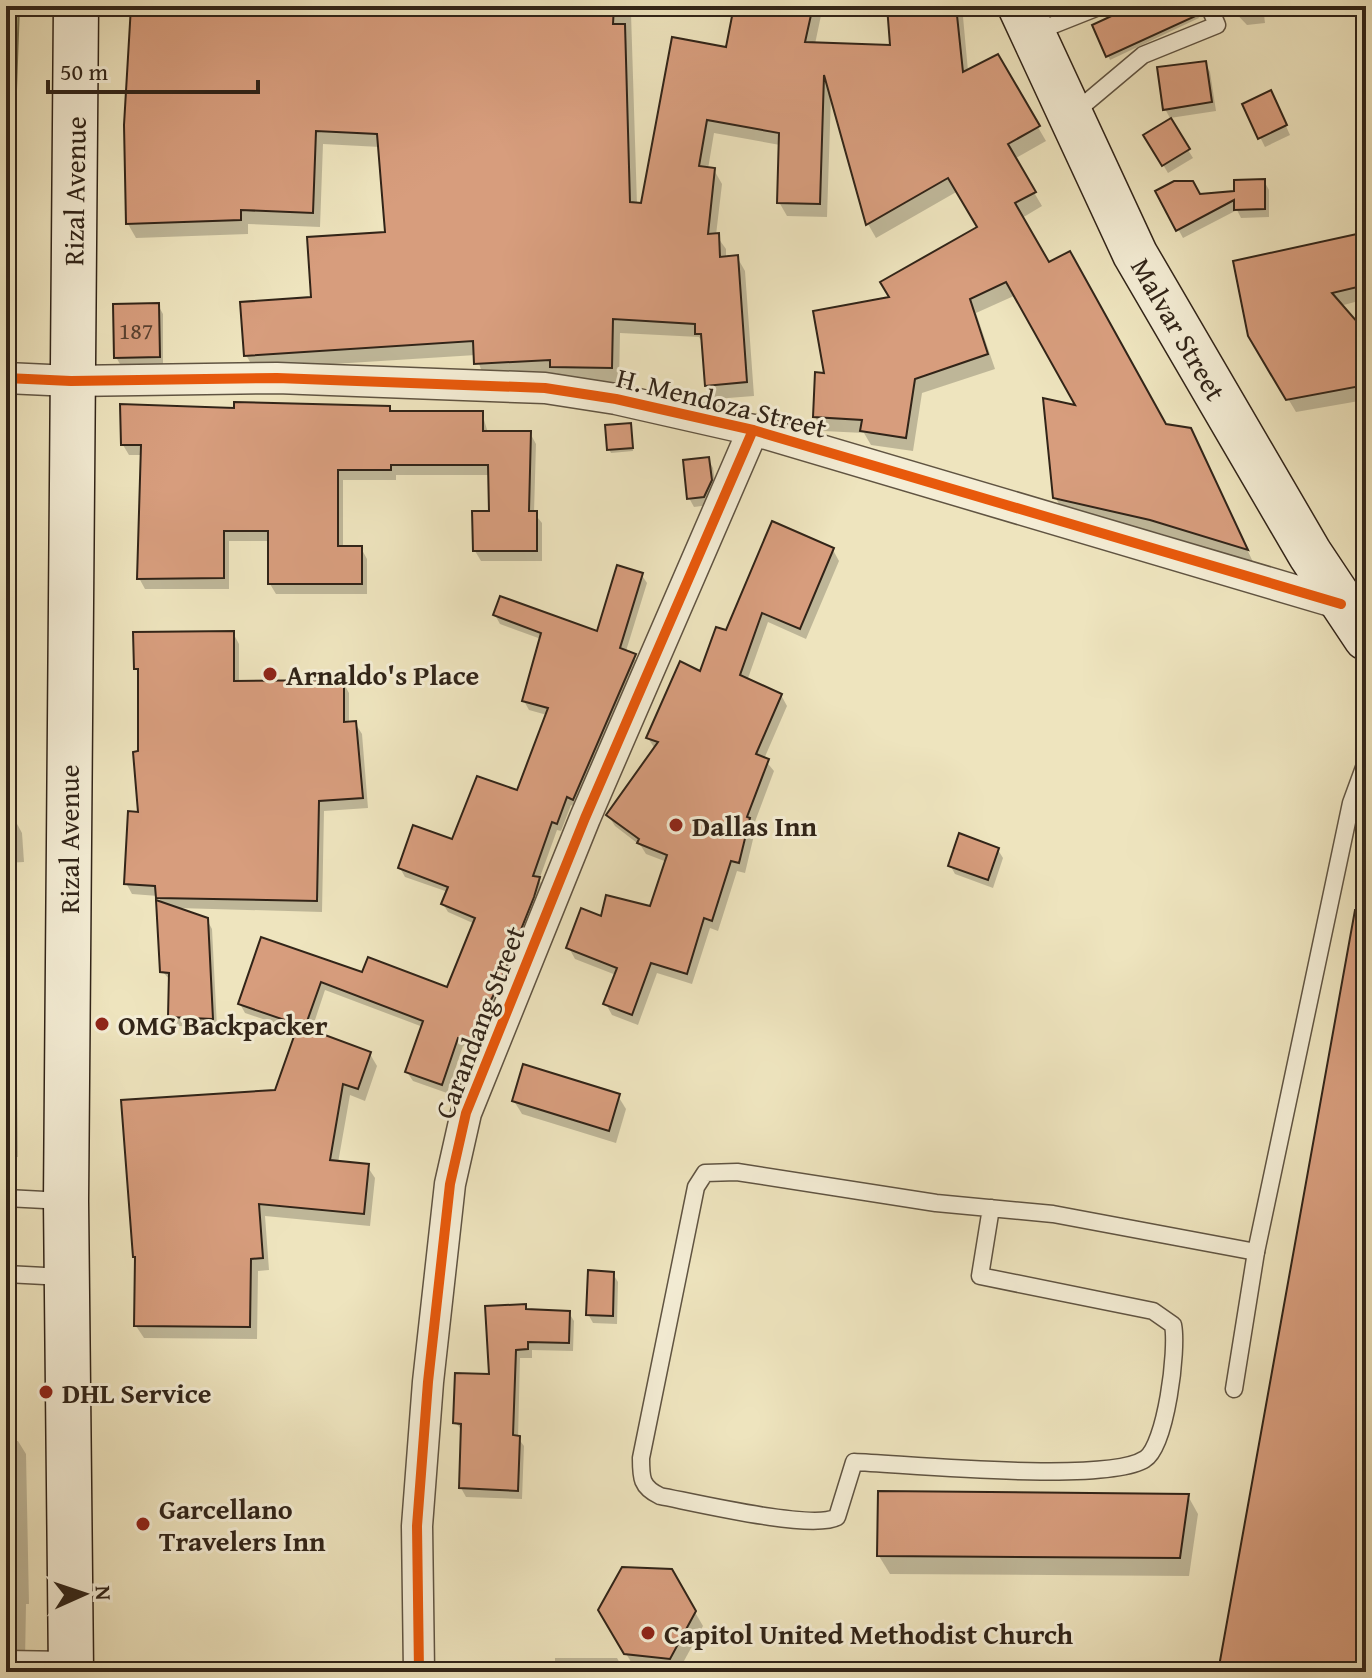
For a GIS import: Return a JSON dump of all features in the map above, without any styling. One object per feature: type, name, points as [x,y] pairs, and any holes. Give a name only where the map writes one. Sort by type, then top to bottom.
[{"type":"main road","name":"Rizal Avenue","points":[[71,1666],[66,1201],[76,6]]},
{"type":"main road","name":"Malvar Street","points":[[1026,20],[1135,254],[1353,621]]},
{"type":"street","name":"H. Mendoza Street","points":[[6,378],[71,381],[277,378],[545,388],[630,402],[753,430],[1353,621]]},
{"type":"street","name":"Carandang Street","points":[[419,1672],[417,1526],[428,1382],[450,1184],[466,1113],[585,818],[753,430]]},
{"type":"lane","points":[[1026,20],[1101,6]]},
{"type":"lane","points":[[1069,117],[1143,55],[1217,25],[1209,6]]},
{"type":"lane","points":[[1234,1389],[1256,1252],[1351,803],[1365,765]]},
{"type":"lane","points":[[991,1208],[980,1276],[1153,1311],[1173,1325],[1177,1341],[1163,1418],[1153,1452],[1145,1459],[1126,1467],[1060,1472],[854,1462],[841,1509],[837,1517],[826,1521],[763,1515],[660,1496],[648,1490],[641,1481],[641,1458],[696,1187],[705,1173],[737,1172],[1053,1214],[1256,1252]]},
{"type":"lane","points":[[6,1198],[66,1201]]},
{"type":"lane","points":[[6,1274],[66,1277]]},
{"type":"lane","points":[[6,1659],[71,1666]]},
{"type":"green space","points":[[6,6],[19,6],[7,340],[6,340]]},
{"type":"building","points":[[131,6],[432,6],[432,10],[614,6],[613,24],[625,24],[630,202],[641,203],[672,37],[726,47],[734,6],[813,6],[805,42],[890,45],[887,6],[956,6],[963,72],[998,54],[1040,126],[1008,144],[1036,192],[1015,203],[1049,262],[1070,251],[1166,424],[1191,428],[1248,550],[1150,520],[1053,498],[1043,398],[1075,405],[1006,282],[970,299],[988,354],[915,379],[906,438],[860,431],[862,420],[813,417],[815,372],[824,373],[813,311],[889,297],[880,282],[977,227],[948,178],[866,225],[824,75],[820,204],[777,203],[779,133],[707,120],[699,166],[715,168],[708,234],[719,233],[720,257],[738,255],[747,382],[705,386],[701,334],[695,334],[695,324],[613,319],[612,368],[550,367],[550,360],[474,364],[473,341],[244,356],[240,302],[311,297],[307,237],[385,232],[377,134],[316,131],[313,213],[241,210],[241,220],[126,224],[124,125]]},
{"type":"building","points":[[1133,6],[1198,6],[1200,14],[1106,57],[1092,25]]},
{"type":"building","points":[[1206,61],[1212,102],[1163,110],[1157,67]]},
{"type":"building","points":[[1271,90],[1287,125],[1258,139],[1242,104]]},
{"type":"building","points":[[1171,118],[1190,149],[1162,166],[1143,135]]},
{"type":"building","points":[[1265,179],[1265,209],[1234,210],[1234,200],[1176,231],[1155,191],[1174,181],[1193,181],[1200,194],[1234,191],[1234,180]]},
{"type":"building","points":[[1366,232],[1366,285],[1332,293],[1366,332],[1366,385],[1286,400],[1248,336],[1233,261]]},
{"type":"building","points":[[159,303],[160,357],[114,358],[113,304]]},
{"type":"building","points":[[234,402],[390,406],[390,411],[483,411],[483,431],[531,431],[529,511],[537,511],[537,551],[473,551],[472,511],[489,511],[488,465],[391,465],[391,470],[338,470],[338,546],[362,546],[362,584],[268,584],[268,531],[224,531],[224,578],[137,579],[141,445],[121,445],[120,404],[234,408]]},
{"type":"building","points":[[631,423],[633,448],[607,450],[605,425]]},
{"type":"building","points":[[709,457],[712,480],[704,497],[687,499],[683,460]]},
{"type":"building","points":[[772,521],[834,548],[800,629],[762,613],[740,675],[782,694],[756,754],[769,759],[747,817],[750,818],[739,863],[731,861],[712,921],[704,918],[687,974],[651,963],[632,1015],[603,1004],[617,968],[566,948],[581,908],[601,916],[606,895],[650,906],[667,855],[637,843],[639,839],[606,815],[658,742],[646,738],[680,661],[700,671],[716,627],[726,630]]},
{"type":"building","points":[[617,565],[643,573],[620,648],[636,654],[573,800],[567,797],[557,824],[552,822],[533,876],[540,877],[534,897],[500,982],[470,1042],[458,1038],[442,1085],[405,1072],[423,1021],[321,982],[305,1027],[238,1004],[261,937],[362,972],[368,957],[447,987],[475,918],[441,904],[448,887],[398,868],[413,825],[452,839],[477,776],[517,790],[548,708],[522,701],[541,633],[493,615],[500,596],[597,631]]},
{"type":"building","points":[[234,631],[234,681],[344,680],[344,722],[356,721],[363,798],[319,801],[317,901],[156,898],[155,886],[124,884],[128,811],[138,812],[133,752],[138,751],[138,669],[134,669],[133,632]]},
{"type":"building","points":[[959,833],[999,848],[988,880],[948,866]]},
{"type":"building","points":[[156,900],[208,918],[213,1019],[168,1017],[169,973],[160,972]]},
{"type":"building","points":[[1355,910],[1366,911],[1366,1672],[1218,1672]]},
{"type":"building","points":[[298,1025],[371,1052],[358,1089],[343,1084],[330,1160],[369,1164],[364,1214],[259,1204],[263,1258],[251,1259],[250,1327],[134,1326],[135,1257],[121,1100],[275,1090]]},
{"type":"building","points":[[523,1064],[620,1094],[609,1131],[512,1101]]},
{"type":"building","points":[[588,1270],[614,1272],[613,1316],[586,1315]]},
{"type":"building","points":[[526,1304],[526,1309],[570,1311],[569,1343],[528,1342],[528,1349],[516,1350],[513,1435],[520,1436],[518,1491],[459,1488],[461,1424],[453,1423],[455,1373],[489,1374],[485,1306]]},
{"type":"building","points":[[878,1491],[1189,1494],[1180,1558],[877,1556]]},
{"type":"building","name":"Capitol United Methodist Church","points":[[622,1567],[672,1569],[696,1611],[670,1659],[624,1654],[598,1610]]},
{"type":"cycle path","points":[[6,378],[71,381],[277,378],[545,388],[616,399],[753,430],[1341,604]]},
{"type":"cycle path","points":[[419,1672],[417,1526],[428,1382],[450,1184],[466,1113],[585,818],[753,430]]},
{"type":"place","name":"Arnaldo's Place","points":[[270,674]]},
{"type":"place","name":"Dallas Inn","points":[[676,825]]},
{"type":"place","name":"OMG Backpacker","points":[[102,1024]]},
{"type":"place","name":"DHL Service","points":[[46,1392]]},
{"type":"place","name":"Garcellano Travelers Inn","points":[[143,1524]]},
{"type":"place","name":"Capitol United Methodist Church","points":[[648,1633]]}]
